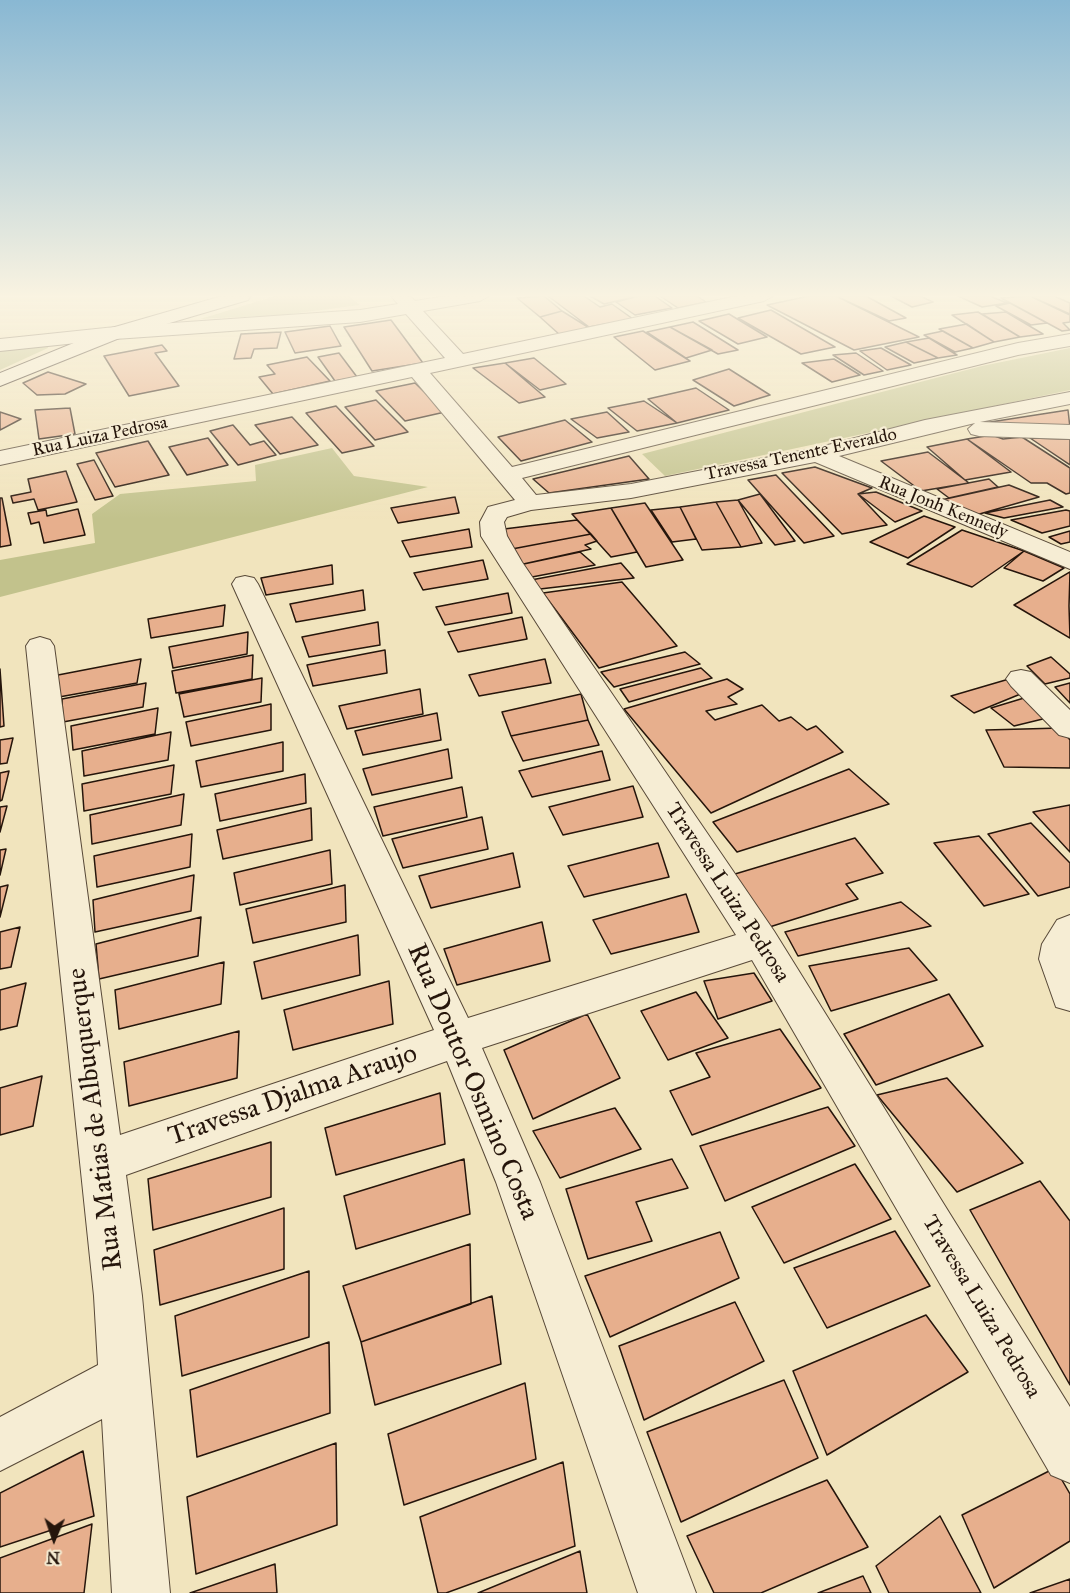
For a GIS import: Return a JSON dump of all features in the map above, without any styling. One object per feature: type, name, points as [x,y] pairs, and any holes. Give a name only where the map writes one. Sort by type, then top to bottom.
[{"type":"street","points":[[0,380],[24,370]]},
{"type":"street","name":"Rua Luiza Pedrosa","points":[[0,458],[421,370]]},
{"type":"street","points":[[418,371],[518,489],[942,370]]},
{"type":"street","name":"Travessa Tenente Everaldo","points":[[518,489],[631,491],[817,455],[925,428],[1070,398]]},
{"type":"street","points":[[925,428],[1070,432]]},
{"type":"street","name":"Rua Jonh Kennedy","points":[[817,455],[1070,561]]},
{"type":"street","name":"Travessa Luiza Pedrosa","points":[[518,489],[497,512],[492,522],[494,536],[760,942],[1070,1456]]},
{"type":"street","name":"Rua Doutor Osmino Costa","points":[[245,584],[458,1039],[518,1182],[667,1593]]},
{"type":"street","name":"Rua Matias de Albuquerque","points":[[40,646],[100,1162],[118,1296],[141,1593]]},
{"type":"street","points":[[1021,679],[1070,729]]},
{"type":"street","name":"Travessa Djalma Araujo","points":[[100,1162],[458,1039],[760,942]]},
{"type":"street","points":[[1064,944],[1070,995]]},
{"type":"street","points":[[0,1445],[125,1378]]},
{"type":"green space","points":[[965,370],[1070,370],[1070,390],[665,476],[642,454]]},
{"type":"green space","points":[[332,448],[354,476],[428,487],[0,597],[0,560],[95,543],[92,514],[120,494],[256,481],[255,465]]},
{"type":"building","points":[[113,370],[168,370],[179,386],[129,396]]},
{"type":"building","points":[[272,370],[320,370],[330,381],[273,394],[259,377],[275,374]]},
{"type":"building","points":[[327,370],[352,370],[357,377],[335,381]]},
{"type":"building","points":[[476,370],[514,370],[545,397],[519,403]]},
{"type":"building","points":[[515,370],[549,370],[566,384],[540,390]]},
{"type":"building","points":[[731,370],[770,395],[734,406],[693,380]]},
{"type":"building","points":[[814,370],[852,370],[860,375],[832,382]]},
{"type":"building","points":[[857,370],[883,371],[864,375]]},
{"type":"building","points":[[48,372],[86,384],[65,394],[37,395],[23,383]]},
{"type":"building","points":[[415,383],[445,412],[405,421],[376,391]]},
{"type":"building","points":[[696,388],[729,410],[677,423],[648,399]]},
{"type":"building","points":[[376,400],[408,432],[375,440],[345,407]]},
{"type":"building","points":[[644,401],[677,423],[637,431],[608,408]]},
{"type":"building","points":[[336,406],[374,446],[342,453],[306,413]]},
{"type":"building","points":[[70,408],[75,434],[39,439],[35,410]]},
{"type":"building","points":[[1068,410],[1070,428],[984,423]]},
{"type":"building","points":[[0,412],[21,419],[0,430]]},
{"type":"building","points":[[607,412],[629,432],[597,438],[571,419]]},
{"type":"building","points":[[292,417],[318,445],[280,454],[255,425]]},
{"type":"building","points":[[565,420],[592,442],[521,461],[498,437]]},
{"type":"building","points":[[233,425],[250,445],[264,441],[276,455],[238,465],[210,431]]},
{"type":"building","points":[[992,435],[1003,439],[1022,437],[1070,468],[1070,493],[1066,494],[1047,483],[1031,483],[967,439]]},
{"type":"building","points":[[208,438],[228,465],[187,475],[169,447]]},
{"type":"building","points":[[1030,438],[1070,439],[1070,465]]},
{"type":"building","points":[[967,439],[1011,472],[965,480],[927,447]]},
{"type":"building","points":[[148,441],[169,475],[115,487],[96,453]]},
{"type":"building","points":[[928,452],[969,483],[921,491],[881,461]]},
{"type":"building","points":[[629,456],[649,479],[549,493],[533,479]]},
{"type":"building","points":[[94,460],[113,496],[95,500],[77,464]]},
{"type":"building","points":[[815,467],[872,488],[858,494],[887,525],[842,534],[782,473]]},
{"type":"building","points":[[66,471],[77,502],[38,510],[34,499],[13,503],[11,496],[31,492],[28,479]]},
{"type":"building","points":[[776,475],[834,536],[804,543],[748,480]]},
{"type":"building","points":[[989,479],[998,487],[949,498],[937,489]]},
{"type":"building","points":[[1009,485],[1039,497],[976,515],[941,500]]},
{"type":"building","points":[[876,492],[922,511],[895,522],[858,494]]},
{"type":"building","points":[[760,494],[795,541],[775,545],[738,500]]},
{"type":"building","points":[[455,497],[459,513],[398,523],[391,508]]},
{"type":"building","points":[[0,498],[2,498],[11,545],[0,547]]},
{"type":"building","points":[[738,500],[762,543],[741,547],[716,502]]},
{"type":"building","points":[[1050,500],[1063,507],[1004,518],[985,513]]},
{"type":"building","points":[[716,502],[741,547],[702,550],[680,507]]},
{"type":"building","points":[[645,503],[683,560],[646,567],[611,508]]},
{"type":"building","points":[[680,507],[696,539],[672,542],[651,510]]},
{"type":"building","points":[[611,508],[637,552],[611,557],[572,514]]},
{"type":"building","points":[[78,509],[85,535],[44,543],[39,522],[31,524],[28,513],[46,510],[47,516]]},
{"type":"building","points":[[1070,511],[1070,526],[1042,533],[1011,520]]},
{"type":"building","points":[[924,516],[955,527],[908,558],[870,542]]},
{"type":"building","points":[[577,520],[591,534],[512,549],[504,529]]},
{"type":"building","points":[[469,529],[472,547],[410,557],[402,541]]},
{"type":"building","points":[[962,530],[1024,551],[972,587],[907,564]]},
{"type":"building","points":[[1070,531],[1070,542],[1061,544],[1049,537]]},
{"type":"building","points":[[591,534],[597,541],[585,545],[591,549],[519,565],[512,549]]},
{"type":"building","points":[[1024,551],[1064,568],[1043,581],[1004,568]]},
{"type":"building","points":[[580,552],[595,565],[532,577],[519,565]]},
{"type":"building","points":[[483,560],[488,579],[423,590],[414,573]]},
{"type":"building","points":[[621,563],[634,578],[540,589],[531,580]]},
{"type":"building","points":[[332,565],[333,584],[266,595],[261,578]]},
{"type":"building","points":[[1070,572],[1069,606],[1070,638],[1014,605]]},
{"type":"building","points":[[622,582],[677,646],[599,668],[543,593]]},
{"type":"building","points":[[363,590],[365,610],[296,622],[290,604]]},
{"type":"building","points":[[508,593],[512,613],[445,625],[436,607]]},
{"type":"building","points":[[225,605],[223,626],[151,638],[148,619]]},
{"type":"building","points":[[522,617],[527,639],[458,652],[448,632]]},
{"type":"building","points":[[378,622],[380,645],[309,657],[302,637]]},
{"type":"building","points":[[248,632],[247,654],[173,668],[169,647]]},
{"type":"building","points":[[385,650],[387,673],[313,686],[307,665]]},
{"type":"building","points":[[685,652],[700,664],[614,687],[601,672]]},
{"type":"building","points":[[253,655],[252,679],[176,693],[172,671]]},
{"type":"building","points":[[1051,657],[1070,674],[1070,678],[1045,684],[1027,666]]},
{"type":"building","points":[[141,659],[137,683],[59,697],[58,675]]},
{"type":"building","points":[[545,659],[551,683],[479,696],[469,675]]},
{"type":"building","points":[[701,668],[712,678],[629,702],[620,689]]},
{"type":"building","points":[[0,669],[4,726],[0,727]]},
{"type":"building","points":[[262,678],[261,702],[184,717],[179,694]]},
{"type":"building","points":[[727,679],[743,689],[728,697],[737,704],[706,711],[715,720],[762,705],[779,721],[791,717],[807,730],[816,726],[843,752],[711,813],[624,709]]},
{"type":"building","points":[[1009,679],[1023,693],[974,713],[951,696]]},
{"type":"building","points":[[146,683],[143,707],[63,722],[62,699]]},
{"type":"building","points":[[1070,683],[1070,703],[1055,687]]},
{"type":"building","points":[[420,689],[423,714],[347,729],[339,706]]},
{"type":"building","points":[[581,694],[588,720],[511,736],[502,712]]},
{"type":"building","points":[[1024,698],[1051,717],[1014,726],[991,708]]},
{"type":"building","points":[[271,704],[271,730],[191,746],[186,722]]},
{"type":"building","points":[[158,708],[155,734],[73,750],[71,726]]},
{"type":"building","points":[[437,713],[441,740],[363,755],[355,731]]},
{"type":"building","points":[[588,720],[599,745],[523,761],[511,736]]},
{"type":"building","points":[[1061,728],[1070,740],[1070,768],[1004,767],[986,730]]},
{"type":"building","points":[[171,732],[168,760],[84,776],[82,751]]},
{"type":"building","points":[[13,738],[7,763],[0,764],[0,740]]},
{"type":"building","points":[[283,742],[283,771],[201,787],[196,761]]},
{"type":"building","points":[[448,749],[452,778],[372,795],[363,769]]},
{"type":"building","points":[[602,751],[610,780],[532,797],[519,771]]},
{"type":"building","points":[[174,765],[171,794],[84,811],[82,784]]},
{"type":"building","points":[[849,769],[889,804],[737,852],[713,822]]},
{"type":"building","points":[[9,771],[2,800],[0,801],[0,773]]},
{"type":"building","points":[[305,774],[306,803],[220,821],[215,794]]},
{"type":"building","points":[[633,786],[643,817],[563,835],[549,807]]},
{"type":"building","points":[[462,787],[467,817],[383,836],[374,807]]},
{"type":"building","points":[[184,794],[181,825],[92,844],[90,815]]},
{"type":"building","points":[[1070,805],[1070,852],[1033,812]]},
{"type":"building","points":[[7,806],[0,832],[0,807]]},
{"type":"building","points":[[311,808],[312,840],[223,859],[217,830]]},
{"type":"building","points":[[482,817],[488,849],[403,868],[392,839]]},
{"type":"building","points":[[1031,823],[1070,863],[1070,887],[1038,896],[988,834]]},
{"type":"building","points":[[192,834],[190,867],[97,887],[94,856]]},
{"type":"building","points":[[979,836],[1029,894],[984,906],[934,843]]},
{"type":"building","points":[[855,838],[883,873],[846,884],[858,899],[760,930],[725,877]]},
{"type":"building","points":[[658,843],[669,877],[584,897],[568,866]]},
{"type":"building","points":[[6,849],[0,875],[0,850]]},
{"type":"building","points":[[330,850],[332,884],[240,905],[234,873]]},
{"type":"building","points":[[513,853],[520,887],[431,908],[419,876]]},
{"type":"building","points":[[194,875],[191,911],[95,932],[93,900]]},
{"type":"building","points":[[8,885],[0,917],[0,887]]},
{"type":"building","points":[[345,885],[346,922],[253,943],[246,909]]},
{"type":"building","points":[[686,894],[699,932],[611,954],[593,920]]},
{"type":"building","points":[[901,902],[931,926],[798,956],[785,932]]},
{"type":"building","points":[[201,917],[198,956],[99,979],[96,944]]},
{"type":"building","points":[[542,922],[550,961],[457,985],[444,949]]},
{"type":"building","points":[[20,927],[11,967],[0,969],[0,932]]},
{"type":"building","points":[[358,935],[360,975],[262,999],[254,962]]},
{"type":"building","points":[[909,948],[937,980],[831,1011],[809,966]]},
{"type":"building","points":[[224,962],[221,1004],[119,1029],[115,990]]},
{"type":"building","points":[[754,973],[772,1001],[718,1019],[704,981]]},
{"type":"building","points":[[389,981],[393,1024],[293,1050],[284,1010]]},
{"type":"building","points":[[26,983],[17,1026],[0,1030],[0,990]]},
{"type":"building","points":[[696,992],[728,1038],[668,1060],[641,1011]]},
{"type":"building","points":[[949,994],[983,1046],[876,1085],[844,1034]]},
{"type":"building","points":[[587,1014],[620,1078],[533,1119],[504,1050]]},
{"type":"building","points":[[780,1029],[821,1088],[692,1135],[670,1091],[710,1077],[696,1053]]},
{"type":"building","points":[[239,1031],[237,1078],[129,1106],[124,1062]]},
{"type":"building","points":[[42,1076],[33,1126],[0,1135],[0,1088]]},
{"type":"building","points":[[947,1078],[1023,1163],[957,1192],[877,1095]]},
{"type":"building","points":[[440,1093],[445,1144],[336,1175],[325,1128]]},
{"type":"building","points":[[828,1107],[855,1146],[725,1201],[700,1146]]},
{"type":"building","points":[[615,1108],[641,1149],[560,1178],[533,1131]]},
{"type":"building","points":[[271,1142],[271,1197],[153,1230],[148,1179]]},
{"type":"building","points":[[464,1159],[470,1214],[356,1249],[344,1196]]},
{"type":"building","points":[[672,1159],[688,1188],[636,1202],[652,1241],[588,1259],[566,1189]]},
{"type":"building","points":[[855,1164],[891,1219],[784,1263],[752,1207]]},
{"type":"building","points":[[1040,1181],[1070,1221],[1070,1385],[970,1210]]},
{"type":"building","points":[[284,1208],[284,1269],[160,1305],[154,1250]]},
{"type":"building","points":[[895,1231],[930,1286],[827,1328],[794,1268]]},
{"type":"building","points":[[720,1232],[739,1278],[610,1337],[585,1276]]},
{"type":"building","points":[[470,1244],[471,1304],[361,1342],[343,1286]]},
{"type":"building","points":[[309,1271],[309,1337],[182,1376],[175,1316]]},
{"type":"building","points":[[492,1296],[501,1364],[375,1405],[361,1342]]},
{"type":"building","points":[[735,1302],[764,1361],[644,1420],[619,1346]]},
{"type":"building","points":[[926,1315],[968,1372],[827,1455],[793,1371]]},
{"type":"building","points":[[329,1342],[330,1413],[197,1457],[190,1390]]},
{"type":"building","points":[[784,1380],[818,1458],[681,1522],[647,1432]]},
{"type":"building","points":[[525,1383],[536,1459],[404,1505],[388,1434]]},
{"type":"building","points":[[336,1443],[337,1525],[196,1574],[187,1497]]},
{"type":"building","points":[[83,1451],[94,1516],[0,1547],[0,1493]]},
{"type":"building","points":[[563,1462],[575,1546],[446,1593],[438,1593],[420,1517]]},
{"type":"building","points":[[1055,1468],[1070,1494],[1070,1541],[994,1588],[962,1515]]},
{"type":"building","points":[[827,1480],[868,1547],[761,1593],[714,1593],[687,1536]]},
{"type":"building","points":[[940,1516],[981,1593],[889,1593],[876,1566]]},
{"type":"building","points":[[92,1524],[84,1593],[0,1593],[0,1558]]},
{"type":"building","points":[[580,1551],[587,1593],[478,1593]]},
{"type":"building","points":[[275,1564],[277,1593],[190,1593]]},
{"type":"building","points":[[863,1576],[871,1593],[818,1593]]},
{"type":"building","points":[[1070,1579],[1070,1593],[1030,1593]]}]
